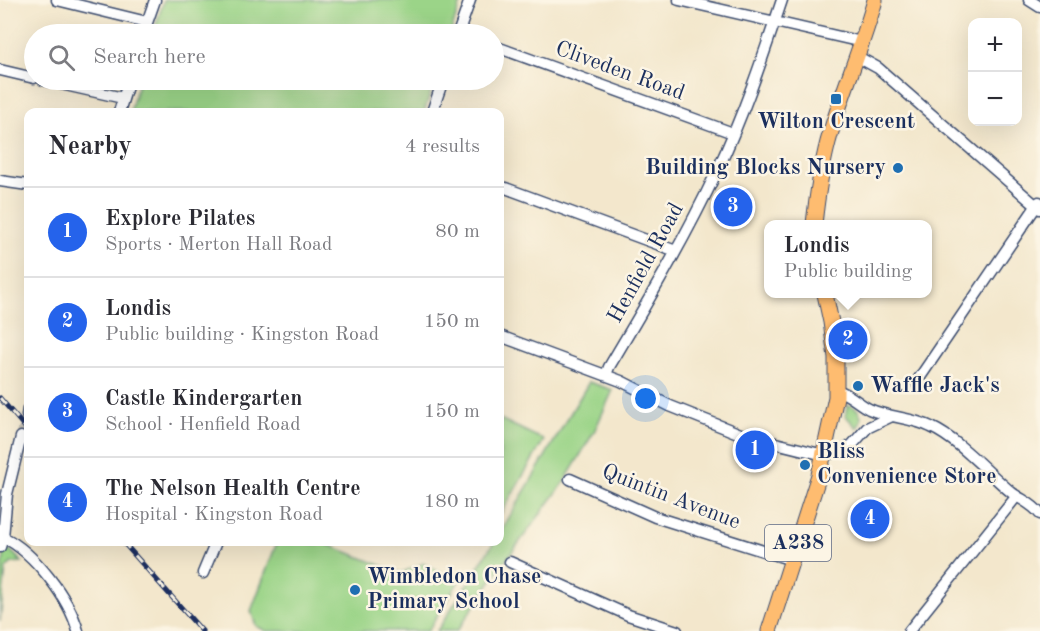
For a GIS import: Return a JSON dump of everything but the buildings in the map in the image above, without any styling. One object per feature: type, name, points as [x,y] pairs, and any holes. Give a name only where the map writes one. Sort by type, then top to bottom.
[{"type":"main road","points":[[815,220],[828,142],[875,0]]},
{"type":"main road","name":"A238","points":[[769,631],[824,455],[837,390],[836,357],[826,298]]},
{"type":"street","points":[[57,0],[147,22],[155,0]]},
{"type":"street","points":[[463,24],[470,0]]},
{"type":"street","points":[[679,0],[775,22],[860,50],[878,68],[1039,205],[916,382]]},
{"type":"street","name":"Henfield Road","points":[[606,375],[676,251],[717,172],[782,0]]},
{"type":"street","points":[[1029,0],[1040,7]]},
{"type":"street","name":"Cliveden Road","points":[[504,50],[733,133]]},
{"type":"street","points":[[0,70],[24,76]]},
{"type":"street","points":[[87,90],[123,98]]},
{"type":"street","points":[[120,108],[126,90]]},
{"type":"street","points":[[433,108],[440,90]]},
{"type":"street","points":[[0,182],[24,185]]},
{"type":"street","points":[[504,187],[676,251]]},
{"type":"street","points":[[504,337],[606,375],[670,406],[733,431],[770,443],[824,455],[844,450],[852,445],[867,428],[892,416]]},
{"type":"street","points":[[837,390],[848,394],[867,408],[932,427],[960,447],[1016,497],[1025,500],[1040,514]]},
{"type":"street","points":[[867,408],[869,422],[867,428]]},
{"type":"street","points":[[21,437],[4,493],[2,542],[23,549],[40,568],[66,604],[78,631]]},
{"type":"street","name":"Quintin Avenue","points":[[570,478],[655,517],[792,560]]},
{"type":"street","points":[[909,631],[1016,497]]},
{"type":"street","points":[[203,573],[214,546]]},
{"type":"street","points":[[510,562],[628,615],[677,631]]},
{"type":"green space","points":[[164,0],[462,0],[454,24],[156,24]]},
{"type":"green space","points":[[136,90],[432,90],[425,108],[131,108]]},
{"type":"green space","points":[[589,382],[613,390],[594,432],[563,484],[500,568],[457,631],[437,631],[491,546],[504,546],[504,526]]},
{"type":"green space","points":[[847,405],[855,408],[860,414],[861,420],[857,428],[846,416]]},
{"type":"green space","points":[[504,421],[544,440],[504,508]]},
{"type":"green space","name":"Wimbledon Chase Primary School","points":[[276,546],[331,546],[401,573],[423,563],[459,581],[428,631],[266,631],[256,626],[251,611]]},
{"type":"green space","points":[[5,550],[10,550],[22,562],[12,563],[6,568],[0,621],[0,582]]},
{"type":"tunnel","points":[[21,437],[24,426]]},
{"type":"railway","points":[[0,398],[24,426]]},
{"type":"railway","points":[[127,546],[202,631]]},
{"type":"place","name":"Wilton Crescent","points":[[836,99]]},
{"type":"place","name":"Building Blocks Nursery","points":[[898,168]]},
{"type":"place","name":"Castle Kindergarten","points":[[733,207]]},
{"type":"place","name":"Londis","points":[[848,340]]},
{"type":"place","name":"Waffle Jack's","points":[[858,386]]},
{"type":"place","name":"Explore Pilates","points":[[755,450]]},
{"type":"place","name":"Bliss Convenience Store","points":[[805,465]]},
{"type":"place","name":"The Nelson Health Centre","points":[[870,519]]},
{"type":"place","name":"Wimbledon Chase Primary School","points":[[355,590]]}]
